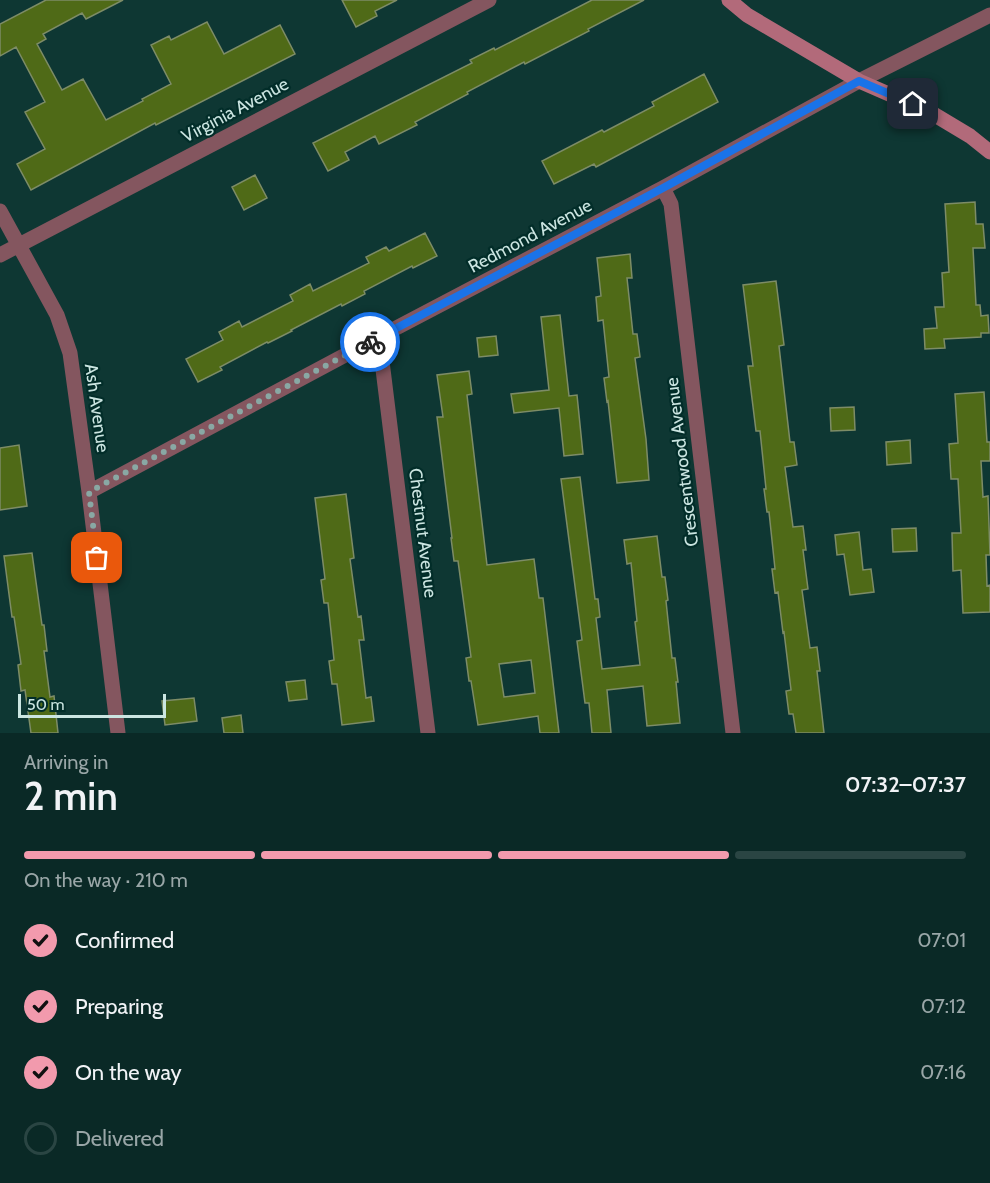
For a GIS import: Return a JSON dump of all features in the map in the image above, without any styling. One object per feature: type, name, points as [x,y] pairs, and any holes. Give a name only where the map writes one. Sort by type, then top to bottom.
[{"type":"street","name":"Virginia Avenue","points":[[0,255],[489,0]]},
{"type":"street","points":[[729,0],[747,15],[859,81],[930,112],[970,136],[990,152]]},
{"type":"street","name":"Redmond Avenue","points":[[89,492],[663,188],[859,81],[990,15]]},
{"type":"street","name":"Crescentwood Avenue","points":[[663,188],[671,211],[733,733]]},
{"type":"street","name":"Ash Avenue","points":[[0,211],[57,315],[70,353],[118,733]]},
{"type":"street","name":"Chestnut Avenue","points":[[379,337],[428,733]]},
{"type":"building","points":[[46,0],[123,0],[86,19],[82,13],[43,34],[46,39],[37,44],[62,90],[83,79],[106,120],[171,84],[151,45],[169,36],[171,40],[207,22],[224,54],[280,25],[295,54],[156,125],[155,123],[31,190],[17,164],[45,149],[25,112],[45,102],[16,47],[0,56],[0,24]]},
{"type":"building","points":[[342,0],[397,0],[375,11],[377,16],[356,27]]},
{"type":"building","points":[[592,0],[644,0],[588,29],[589,31],[467,92],[468,94],[415,122],[417,125],[379,144],[375,136],[345,152],[349,160],[328,171],[313,143],[472,63],[470,60],[494,48],[495,50]]},
{"type":"building","points":[[704,74],[718,102],[596,167],[594,164],[554,184],[542,161],[654,106],[652,102]]},
{"type":"building","points":[[255,175],[267,198],[244,210],[232,187]]},
{"type":"building","points":[[975,202],[976,224],[983,224],[985,248],[973,248],[976,305],[980,305],[981,316],[988,315],[989,333],[981,333],[981,337],[944,339],[945,348],[925,349],[924,329],[937,328],[935,307],[944,307],[942,273],[949,272],[945,204]]},
{"type":"building","points":[[425,233],[437,256],[413,268],[412,266],[364,291],[365,294],[267,342],[220,367],[222,370],[198,382],[186,359],[223,340],[219,332],[239,321],[242,327],[293,301],[290,295],[310,284],[313,291],[369,263],[366,257],[386,247],[389,251]]},
{"type":"building","points":[[630,254],[632,278],[627,278],[633,334],[637,334],[640,357],[635,358],[649,480],[617,483],[604,378],[609,377],[603,320],[598,321],[596,297],[601,296],[597,258]]},
{"type":"building","points":[[776,281],[784,345],[779,346],[790,442],[794,442],[797,465],[785,467],[793,527],[803,526],[806,550],[803,550],[808,589],[802,590],[810,648],[817,647],[820,671],[817,671],[824,733],[796,733],[793,714],[789,714],[786,691],[791,690],[778,592],[775,593],[772,569],[775,569],[769,512],[767,512],[764,489],[766,489],[760,431],[756,431],[748,366],[753,366],[743,285]]},
{"type":"building","points":[[560,315],[569,396],[577,395],[583,454],[564,456],[559,408],[514,413],[511,394],[549,390],[541,317]]},
{"type":"building","points":[[496,336],[498,355],[479,357],[477,338]]},
{"type":"building","points":[[469,371],[472,394],[467,395],[487,565],[534,559],[539,598],[543,598],[559,733],[540,733],[538,716],[478,725],[466,658],[471,657],[458,561],[454,561],[451,538],[437,417],[443,417],[437,375]],"holes":[[[531,660],[535,693],[504,697],[499,664]]]},
{"type":"building","points":[[984,392],[990,461],[981,461],[983,497],[988,496],[990,555],[986,555],[987,586],[990,585],[990,612],[963,613],[961,570],[953,571],[952,533],[961,533],[958,479],[951,479],[949,444],[958,443],[955,394]]},
{"type":"building","points":[[854,407],[855,430],[831,431],[830,408]]},
{"type":"building","points":[[910,440],[911,463],[887,465],[886,442]]},
{"type":"building","points":[[19,445],[27,506],[0,510],[0,448]]},
{"type":"building","points":[[580,477],[595,599],[598,599],[600,617],[596,618],[602,669],[640,665],[631,563],[627,564],[624,540],[657,536],[662,577],[665,577],[668,600],[666,601],[672,658],[675,658],[678,682],[676,682],[680,723],[647,726],[643,686],[607,690],[611,733],[592,733],[589,703],[585,703],[577,641],[582,640],[561,479]]},
{"type":"building","points":[[346,494],[354,558],[350,559],[358,617],[361,616],[364,640],[359,640],[366,698],[371,697],[374,721],[342,725],[337,684],[332,684],[329,661],[334,660],[328,603],[324,603],[321,580],[325,579],[315,498]]},
{"type":"building","points":[[916,528],[917,551],[893,552],[892,529]]},
{"type":"building","points":[[859,532],[863,570],[871,569],[874,592],[850,595],[844,554],[837,555],[835,535]]},
{"type":"building","points":[[32,553],[42,625],[44,625],[47,651],[44,651],[50,697],[54,696],[58,733],[31,733],[25,690],[21,691],[18,665],[21,664],[4,556]]},
{"type":"building","points":[[305,680],[307,699],[289,701],[286,682]]},
{"type":"building","points":[[194,698],[197,721],[165,725],[162,701]]},
{"type":"building","points":[[241,715],[243,733],[224,733],[222,718]]},
{"type":"way so far","points":[[97,558],[89,492],[370,342]]},
{"type":"route","points":[[370,342],[663,188],[859,81],[913,104]]}]
